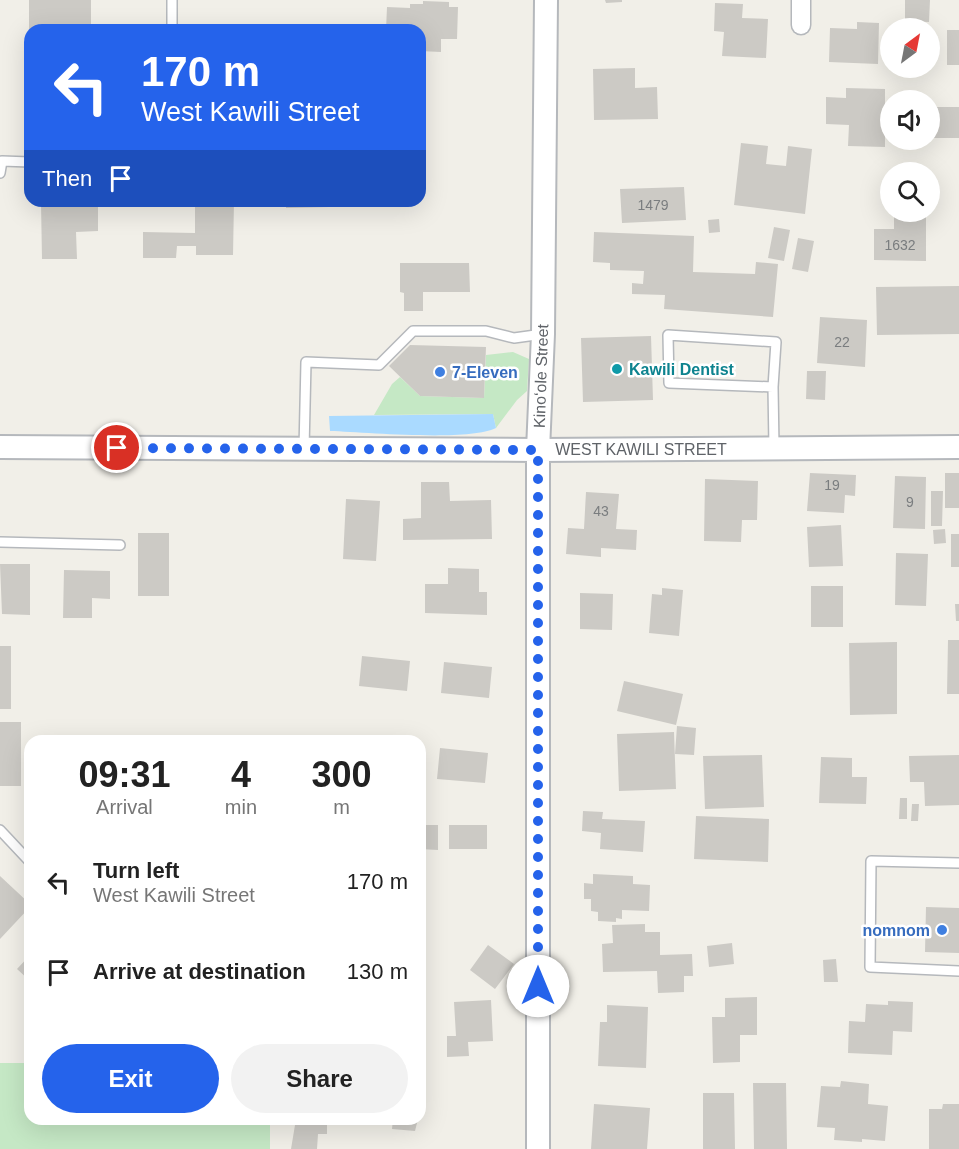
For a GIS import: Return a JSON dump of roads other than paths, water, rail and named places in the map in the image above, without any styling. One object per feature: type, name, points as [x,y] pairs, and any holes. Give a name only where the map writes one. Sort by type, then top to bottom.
[{"type":"street","name":"Kinoʻole Street","points":[[538,1149],[538,450],[543,334],[546,0]]},
{"type":"street","points":[[801,0],[801,25]]},
{"type":"street","name":"WEST KAWILI STREET","points":[[0,447],[538,450],[959,447]]},
{"type":"lane","points":[[172,0],[172,24]]},
{"type":"lane","points":[[0,173],[2,161],[24,162]]},
{"type":"lane","points":[[304,449],[306,362],[379,365],[413,331],[486,331],[514,338],[543,334]]},
{"type":"lane","points":[[773,387],[669,383],[668,335],[776,342],[773,387],[775,448]]},
{"type":"lane","points":[[0,542],[120,545]]},
{"type":"lane","points":[[0,830],[24,856]]},
{"type":"lane","points":[[959,863],[871,861],[870,967],[959,971]]},
{"type":"water","points":[[493,414],[496,428],[463,435],[330,431],[329,416]]},
{"type":"place","name":"Kawili Dentist","points":[[617,369]]},
{"type":"place","name":"7-Eleven","points":[[440,372]]},
{"type":"place","name":"nomnom","points":[[942,930]]}]
